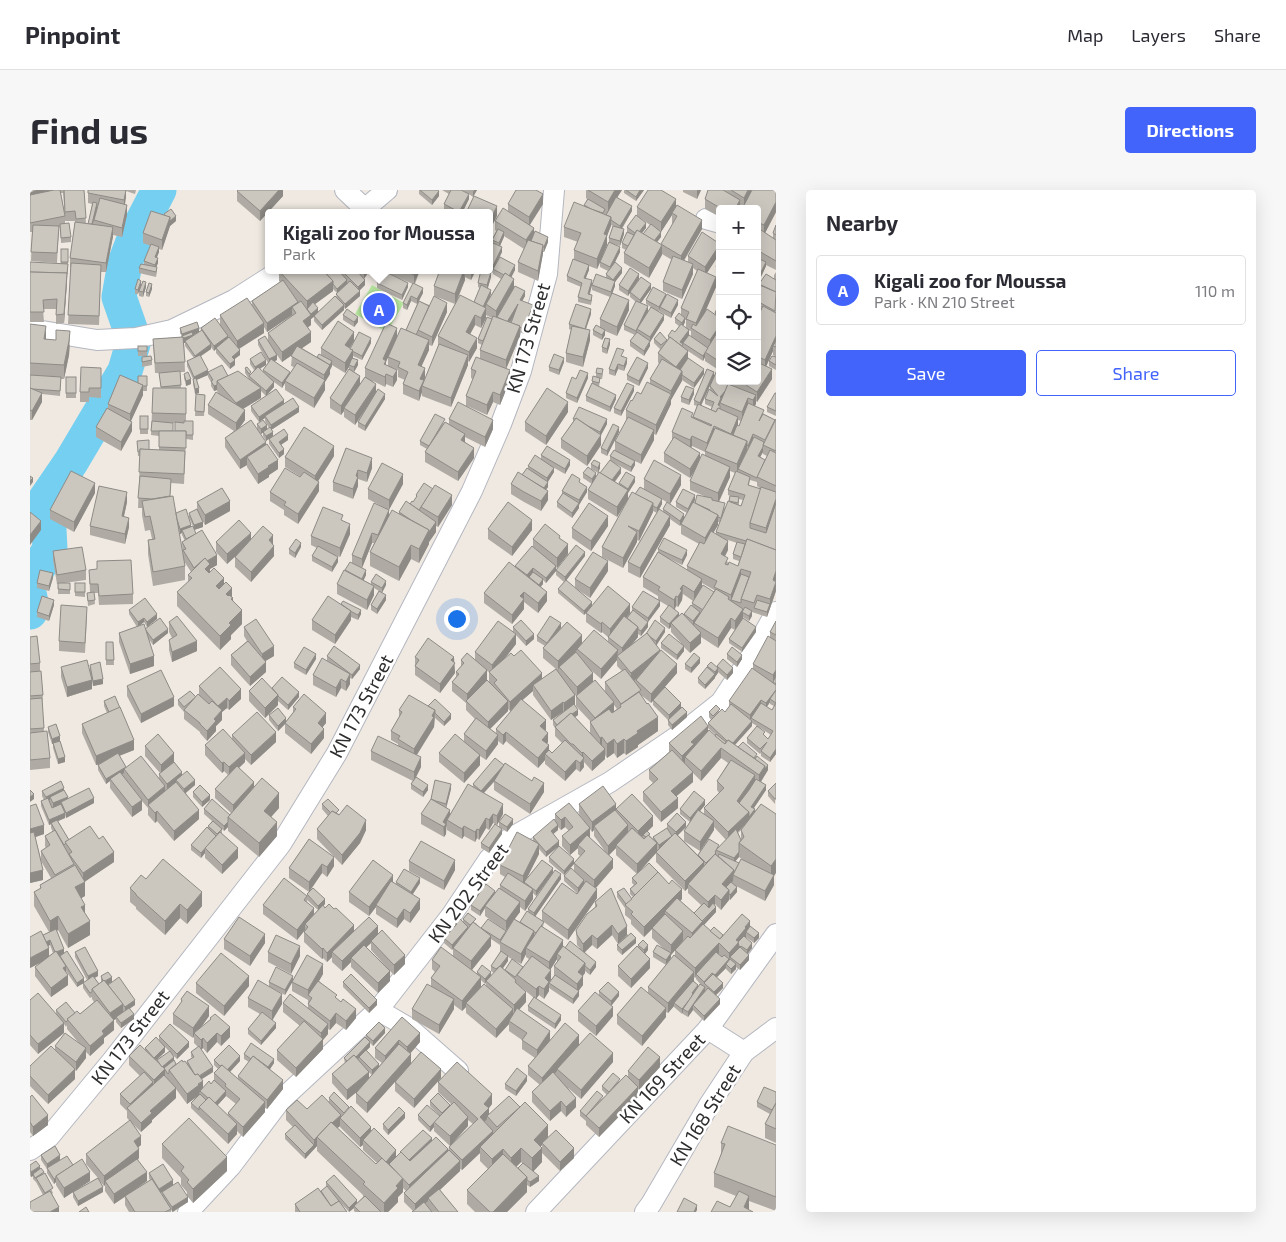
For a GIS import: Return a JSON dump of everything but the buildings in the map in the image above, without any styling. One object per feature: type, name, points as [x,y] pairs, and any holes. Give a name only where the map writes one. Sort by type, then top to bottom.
[{"type":"street","points":[[345,190],[360,209]]},
{"type":"street","points":[[364,209],[387,190]]},
{"type":"street","name":"KN 173 Street","points":[[30,1150],[49,1137],[105,1069],[275,852],[337,754],[472,491],[518,380],[547,274],[554,190]]},
{"type":"street","points":[[30,329],[97,340],[136,338],[172,330],[234,300],[275,274]]},
{"type":"street","name":"KN 202 Street","points":[[188,1212],[231,1166],[280,1101],[378,1010],[451,916],[489,859],[509,839],[610,782],[682,733],[721,702],[750,658],[776,612]]},
{"type":"street","name":"KN 169 Street","points":[[536,1212],[708,1029],[776,934]]},
{"type":"street","points":[[378,1010],[409,1028],[458,1071]]},
{"type":"street","name":"KN 168 Street","points":[[645,1212],[709,1105],[744,1052],[776,1028]]},
{"type":"street","points":[[708,1029],[744,1052]]},
{"type":"green space","points":[[372,285],[404,303],[387,332],[355,314]]},
{"type":"waterway","points":[[30,581],[50,549],[45,500],[71,462],[125,371],[134,340],[119,297],[125,263],[136,234],[159,190]]},
{"type":"waterway","points":[[30,597],[30,612]]},
{"type":"place","name":"Kigali zoo for Moussa","points":[[379,309]]}]
